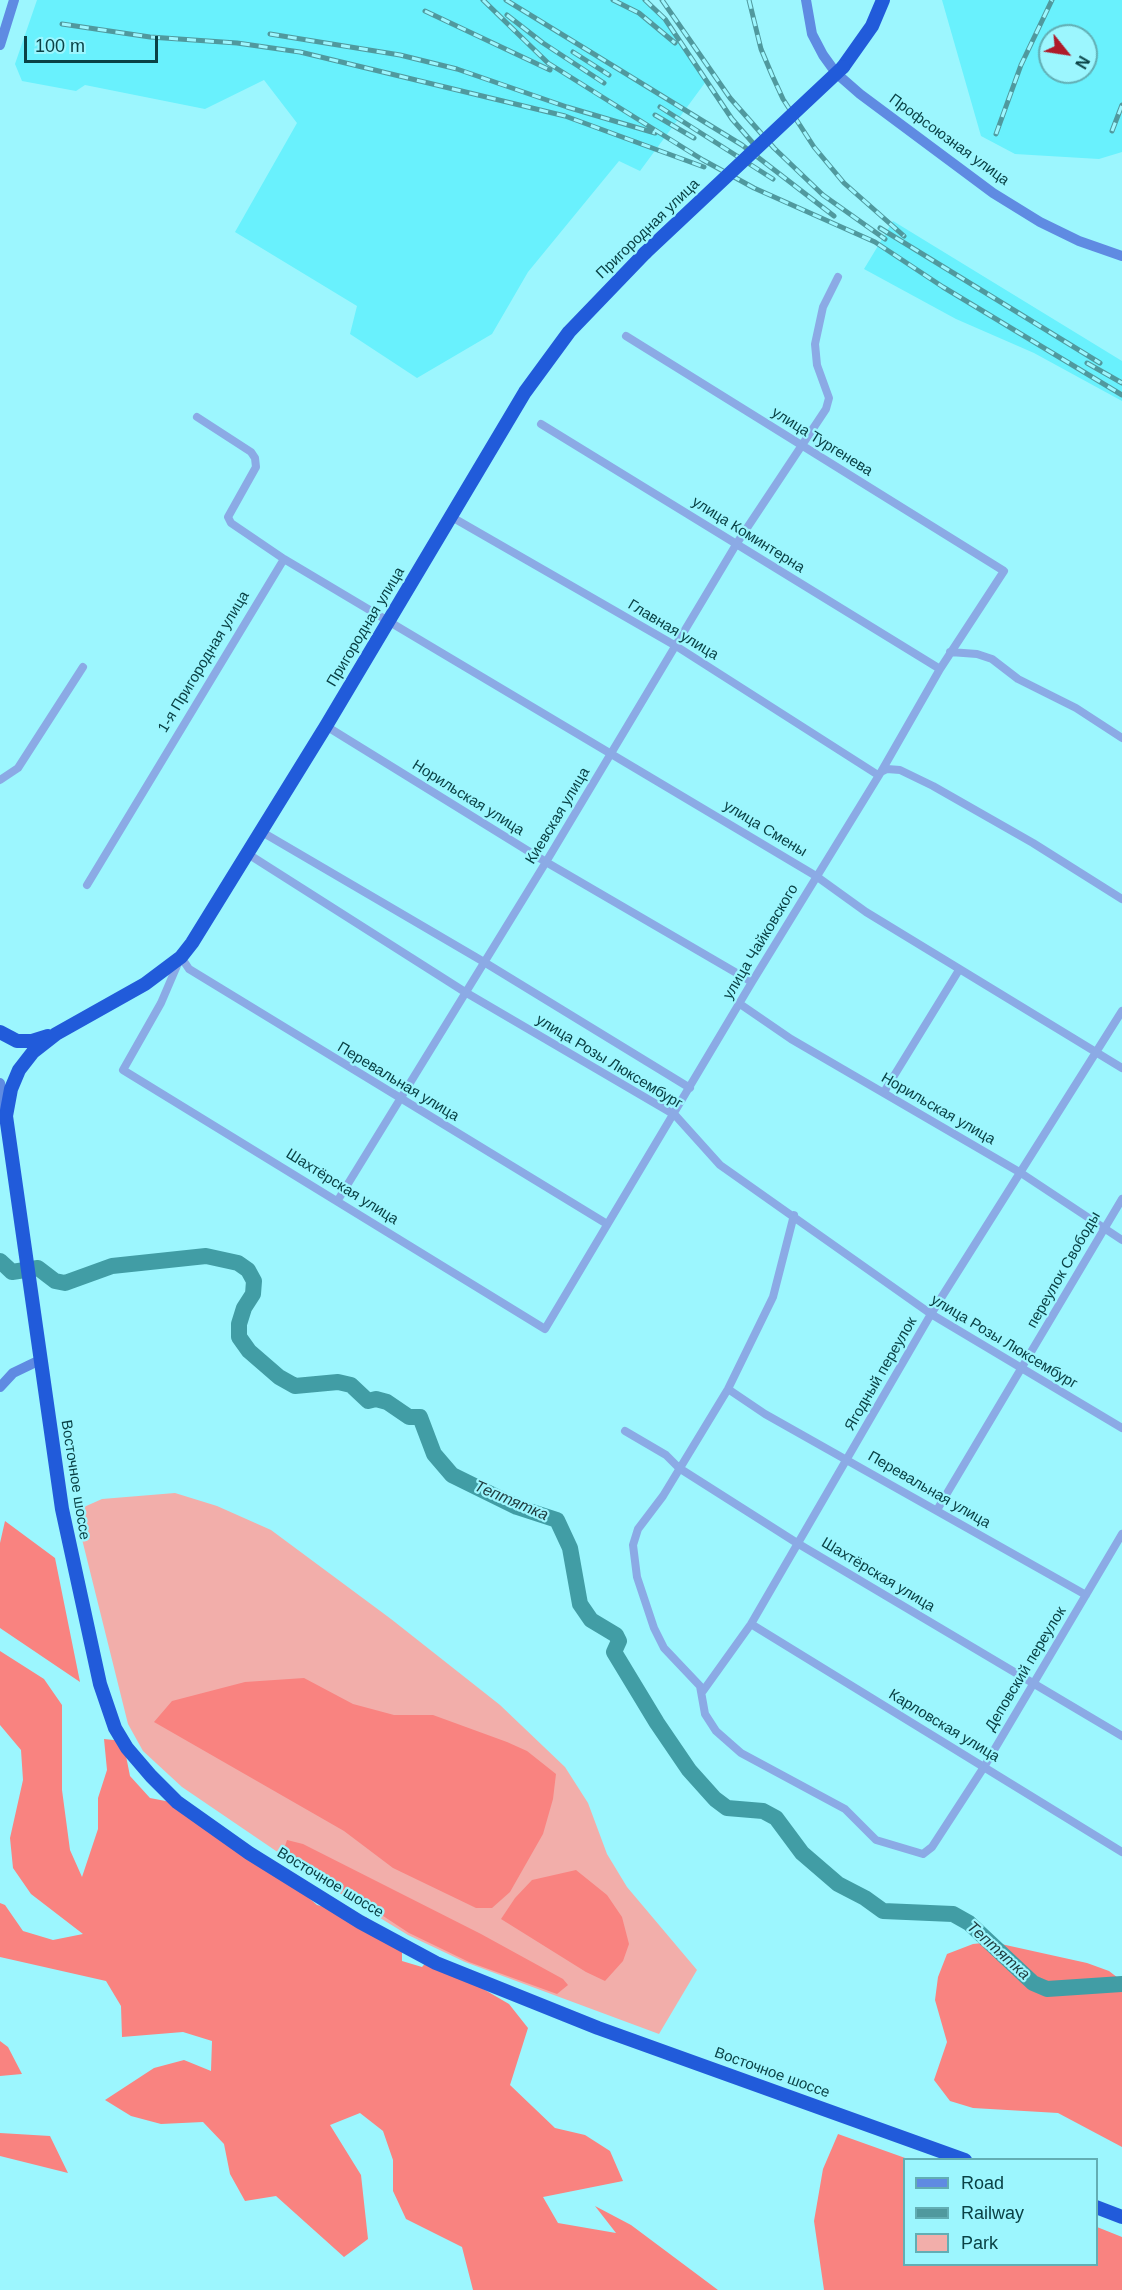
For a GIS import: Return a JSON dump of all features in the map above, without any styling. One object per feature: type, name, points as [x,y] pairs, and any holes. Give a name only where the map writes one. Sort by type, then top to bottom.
[{"type":"highway","name":"Пригородная улица","points":[[34,1310],[5,1112],[19,1070],[33,1052],[56,1034],[145,984],[181,957],[212,915],[537,374],[569,332],[645,253],[843,67],[872,26],[883,0]]},
{"type":"highway","points":[[0,1032],[17,1041],[32,1041],[56,1034]]},
{"type":"highway","name":"Восточное шоссе","points":[[34,1310],[62,1509],[100,1684],[115,1728],[127,1748],[150,1776],[177,1802],[289,1878],[360,1922],[436,1963],[598,2028],[959,2158]]},
{"type":"highway","points":[[1098,2208],[1122,2217]]},
{"type":"main road","points":[[0,45],[14,0]]},
{"type":"main road","name":"Профсоюзная улица","points":[[806,0],[812,34],[823,55],[836,73],[860,94],[993,193],[1040,222],[1079,241],[1122,256]]},
{"type":"main road","points":[[0,1083],[5,1112]]},
{"type":"main road","points":[[0,1387],[13,1373],[40,1360]]},
{"type":"street","name":"Киевская улица","points":[[338,1200],[546,862],[737,543],[829,404],[817,365],[815,344],[823,307],[838,277]]},
{"type":"street","name":"улица Тургенева","points":[[626,336],[1004,571]]},
{"type":"street","points":[[197,417],[251,452],[255,458],[256,467],[228,517],[231,523],[333,591],[389,620]]},
{"type":"street","name":"улица Коминтерна","points":[[541,424],[940,669]]},
{"type":"street","name":"Главная улица","points":[[450,516],[676,646],[880,774],[887,769],[900,770],[933,786],[1033,843],[1122,899]]},
{"type":"street","name":"1-я Пригородная улица","points":[[87,885],[284,559]]},
{"type":"street","name":"улица Чайковского","points":[[545,1329],[675,1115],[752,982],[880,774],[950,652],[1004,571]]},
{"type":"street","name":"улица Смены","points":[[389,620],[816,876],[866,912],[1122,1068]]},
{"type":"street","points":[[950,652],[977,654],[992,659],[1018,680],[1076,708],[1122,738]]},
{"type":"street","points":[[0,780],[12,773],[24,759],[83,668]]},
{"type":"street","name":"Норильская улица","points":[[326,726],[546,862],[752,982]]},
{"type":"street","points":[[262,832],[484,962],[690,1088]]},
{"type":"street","name":"улица Розы Люксембург","points":[[248,854],[465,992],[675,1115],[720,1165],[794,1215],[931,1314],[1021,1370],[1122,1428]]},
{"type":"street","name":"Шахтёрская улица","points":[[181,957],[161,1003],[123,1070],[545,1329]]},
{"type":"street","name":"Перевальная улица","points":[[181,957],[189,969],[400,1100],[607,1224]]},
{"type":"street","points":[[884,1092],[959,970]]},
{"type":"street","name":"Норильская улица","points":[[740,1004],[791,1039],[1022,1173],[1122,1240]]},
{"type":"street","name":"Ягодный переулок","points":[[703,1691],[751,1624],[931,1314],[1122,1011]]},
{"type":"street","name":"переулок Свободы","points":[[936,1510],[1122,1199]]},
{"type":"street","points":[[703,1691],[663,1648],[645,1608],[632,1555],[638,1529],[728,1389],[777,1286],[794,1215]]},
{"type":"street","name":"Перевальная улица","points":[[728,1389],[765,1414],[1086,1595]]},
{"type":"street","name":"Шахтёрская улица","points":[[625,1431],[666,1455],[679,1468],[797,1543],[1122,1736]]},
{"type":"street","name":"Деповский переулок","points":[[703,1691],[705,1713],[710,1725],[741,1753],[845,1809],[876,1840],[916,1854],[923,1854],[932,1847],[984,1767],[1122,1534]]},
{"type":"street","name":"Карловская улица","points":[[751,1624],[1122,1852]]},
{"type":"shaded area","points":[[37,0],[649,0],[707,80],[640,171],[619,161],[528,272],[492,334],[417,378],[350,334],[357,306],[235,232],[297,123],[264,80],[205,109],[85,85],[76,91],[22,81],[15,64]]},
{"type":"shaded area","points":[[942,0],[1122,0],[1122,152],[1099,159],[1015,154],[981,136]]},
{"type":"shaded area","points":[[893,221],[1122,361],[1122,401],[1034,353],[956,319],[864,269]]},
{"type":"shaded area","points":[[5,1521],[55,1558],[80,1682],[0,1628],[0,1543]]},
{"type":"shaded area","points":[[0,1651],[44,1679],[62,1705],[62,1790],[70,1850],[82,1877],[98,1829],[98,1798],[107,1770],[104,1739],[123,1741],[130,1776],[150,1798],[186,1805],[284,1876],[317,1905],[366,1917],[402,1944],[402,1961],[422,1967],[430,1958],[509,2004],[528,2028],[510,2085],[555,2128],[585,2135],[610,2151],[623,2181],[543,2197],[558,2223],[616,2233],[595,2206],[631,2225],[718,2290],[473,2290],[462,2247],[406,2219],[393,2191],[393,2160],[383,2131],[360,2113],[330,2125],[361,2175],[368,2239],[344,2257],[276,2196],[245,2201],[230,2174],[224,2144],[203,2122],[161,2124],[131,2116],[105,2100],[154,2068],[184,2060],[211,2071],[212,2041],[183,2032],[122,2037],[121,2006],[106,1981],[0,1957],[0,1903],[5,1905],[23,1931],[53,1940],[83,1934],[31,1894],[13,1868],[10,1838],[23,1780],[21,1750],[0,1725]]},
{"type":"shaded area","points":[[304,1678],[353,1704],[394,1715],[433,1715],[507,1742],[527,1751],[556,1774],[553,1799],[543,1834],[510,1892],[492,1908],[476,1908],[393,1868],[344,1831],[154,1722],[172,1701],[245,1682]]},
{"type":"shaded area","points":[[287,1840],[303,1844],[481,1934],[563,1979],[568,1985],[557,1994],[469,1962],[409,1933],[292,1856],[284,1849]]},
{"type":"shaded area","points":[[576,1870],[607,1895],[622,1917],[629,1944],[623,1961],[605,1981],[586,1972],[501,1919],[515,1898],[532,1880]]},
{"type":"shaded area","points":[[992,1942],[1087,1963],[1109,1971],[1122,1981],[1122,2147],[1058,2113],[973,2108],[950,2101],[934,2080],[947,2042],[935,2000],[938,1977],[947,1954],[973,1944]]},
{"type":"shaded area","points":[[0,2041],[8,2047],[22,2074],[0,2076]]},
{"type":"shaded area","points":[[0,2133],[50,2136],[68,2173],[0,2156]]},
{"type":"shaded area","points":[[838,2134],[905,2158],[903,2158],[903,2266],[1098,2266],[1098,2227],[1122,2237],[1122,2290],[824,2290],[814,2221],[823,2169]]},
{"type":"green space","points":[[175,1493],[217,1506],[271,1530],[391,1619],[500,1705],[565,1767],[588,1803],[607,1854],[627,1887],[697,1970],[659,2034],[465,1962],[408,1935],[326,1885],[182,1787],[143,1751],[128,1724],[75,1511],[102,1499]]},
{"type":"waterway","name":"Тептятка","points":[[0,1261],[12,1272],[38,1268],[55,1281],[65,1283],[112,1266],[206,1256],[238,1263],[248,1270],[254,1281],[253,1294],[244,1308],[239,1324],[239,1337],[249,1351],[279,1377],[295,1386],[338,1382],[351,1385],[368,1401],[376,1399],[387,1402],[409,1417],[420,1417],[434,1454],[452,1475],[517,1507],[557,1520],[570,1548],[580,1604],[591,1620],[616,1635],[619,1641],[614,1652],[689,1770],[715,1799],[727,1808],[763,1811],[776,1818],[802,1853],[838,1884],[865,1898],[883,1911],[953,1914],[969,1923],[1033,1983],[1047,1989],[1122,1984]]},
{"type":"railway","points":[[483,0],[548,63],[703,160],[754,188],[875,242],[943,287],[1122,395]]},
{"type":"railway","points":[[506,0],[742,145],[834,216]]},
{"type":"railway","points":[[613,0],[639,13],[675,43]]},
{"type":"railway","points":[[645,0],[665,19],[732,119],[759,150]]},
{"type":"railway","points":[[662,0],[730,98],[774,148],[823,195],[885,239]]},
{"type":"railway","points":[[749,0],[761,49],[772,75],[783,99],[814,147],[844,183],[904,236]]},
{"type":"railway","points":[[996,134],[1021,65],[1052,0]]},
{"type":"railway","points":[[425,11],[550,70]]},
{"type":"railway","points":[[507,15],[543,43],[604,83]]},
{"type":"railway","points":[[62,24],[150,37],[237,43],[300,52],[565,116],[704,167]]},
{"type":"railway","points":[[270,34],[400,55],[457,69],[567,107],[655,133]]},
{"type":"railway","points":[[573,52],[609,75]]},
{"type":"railway","points":[[1112,131],[1122,105]]},
{"type":"railway","points":[[660,107],[773,179]]},
{"type":"railway","points":[[655,115],[694,138]]},
{"type":"railway","points":[[880,228],[1100,363]]},
{"type":"railway","points":[[1087,363],[1122,383]]}]
